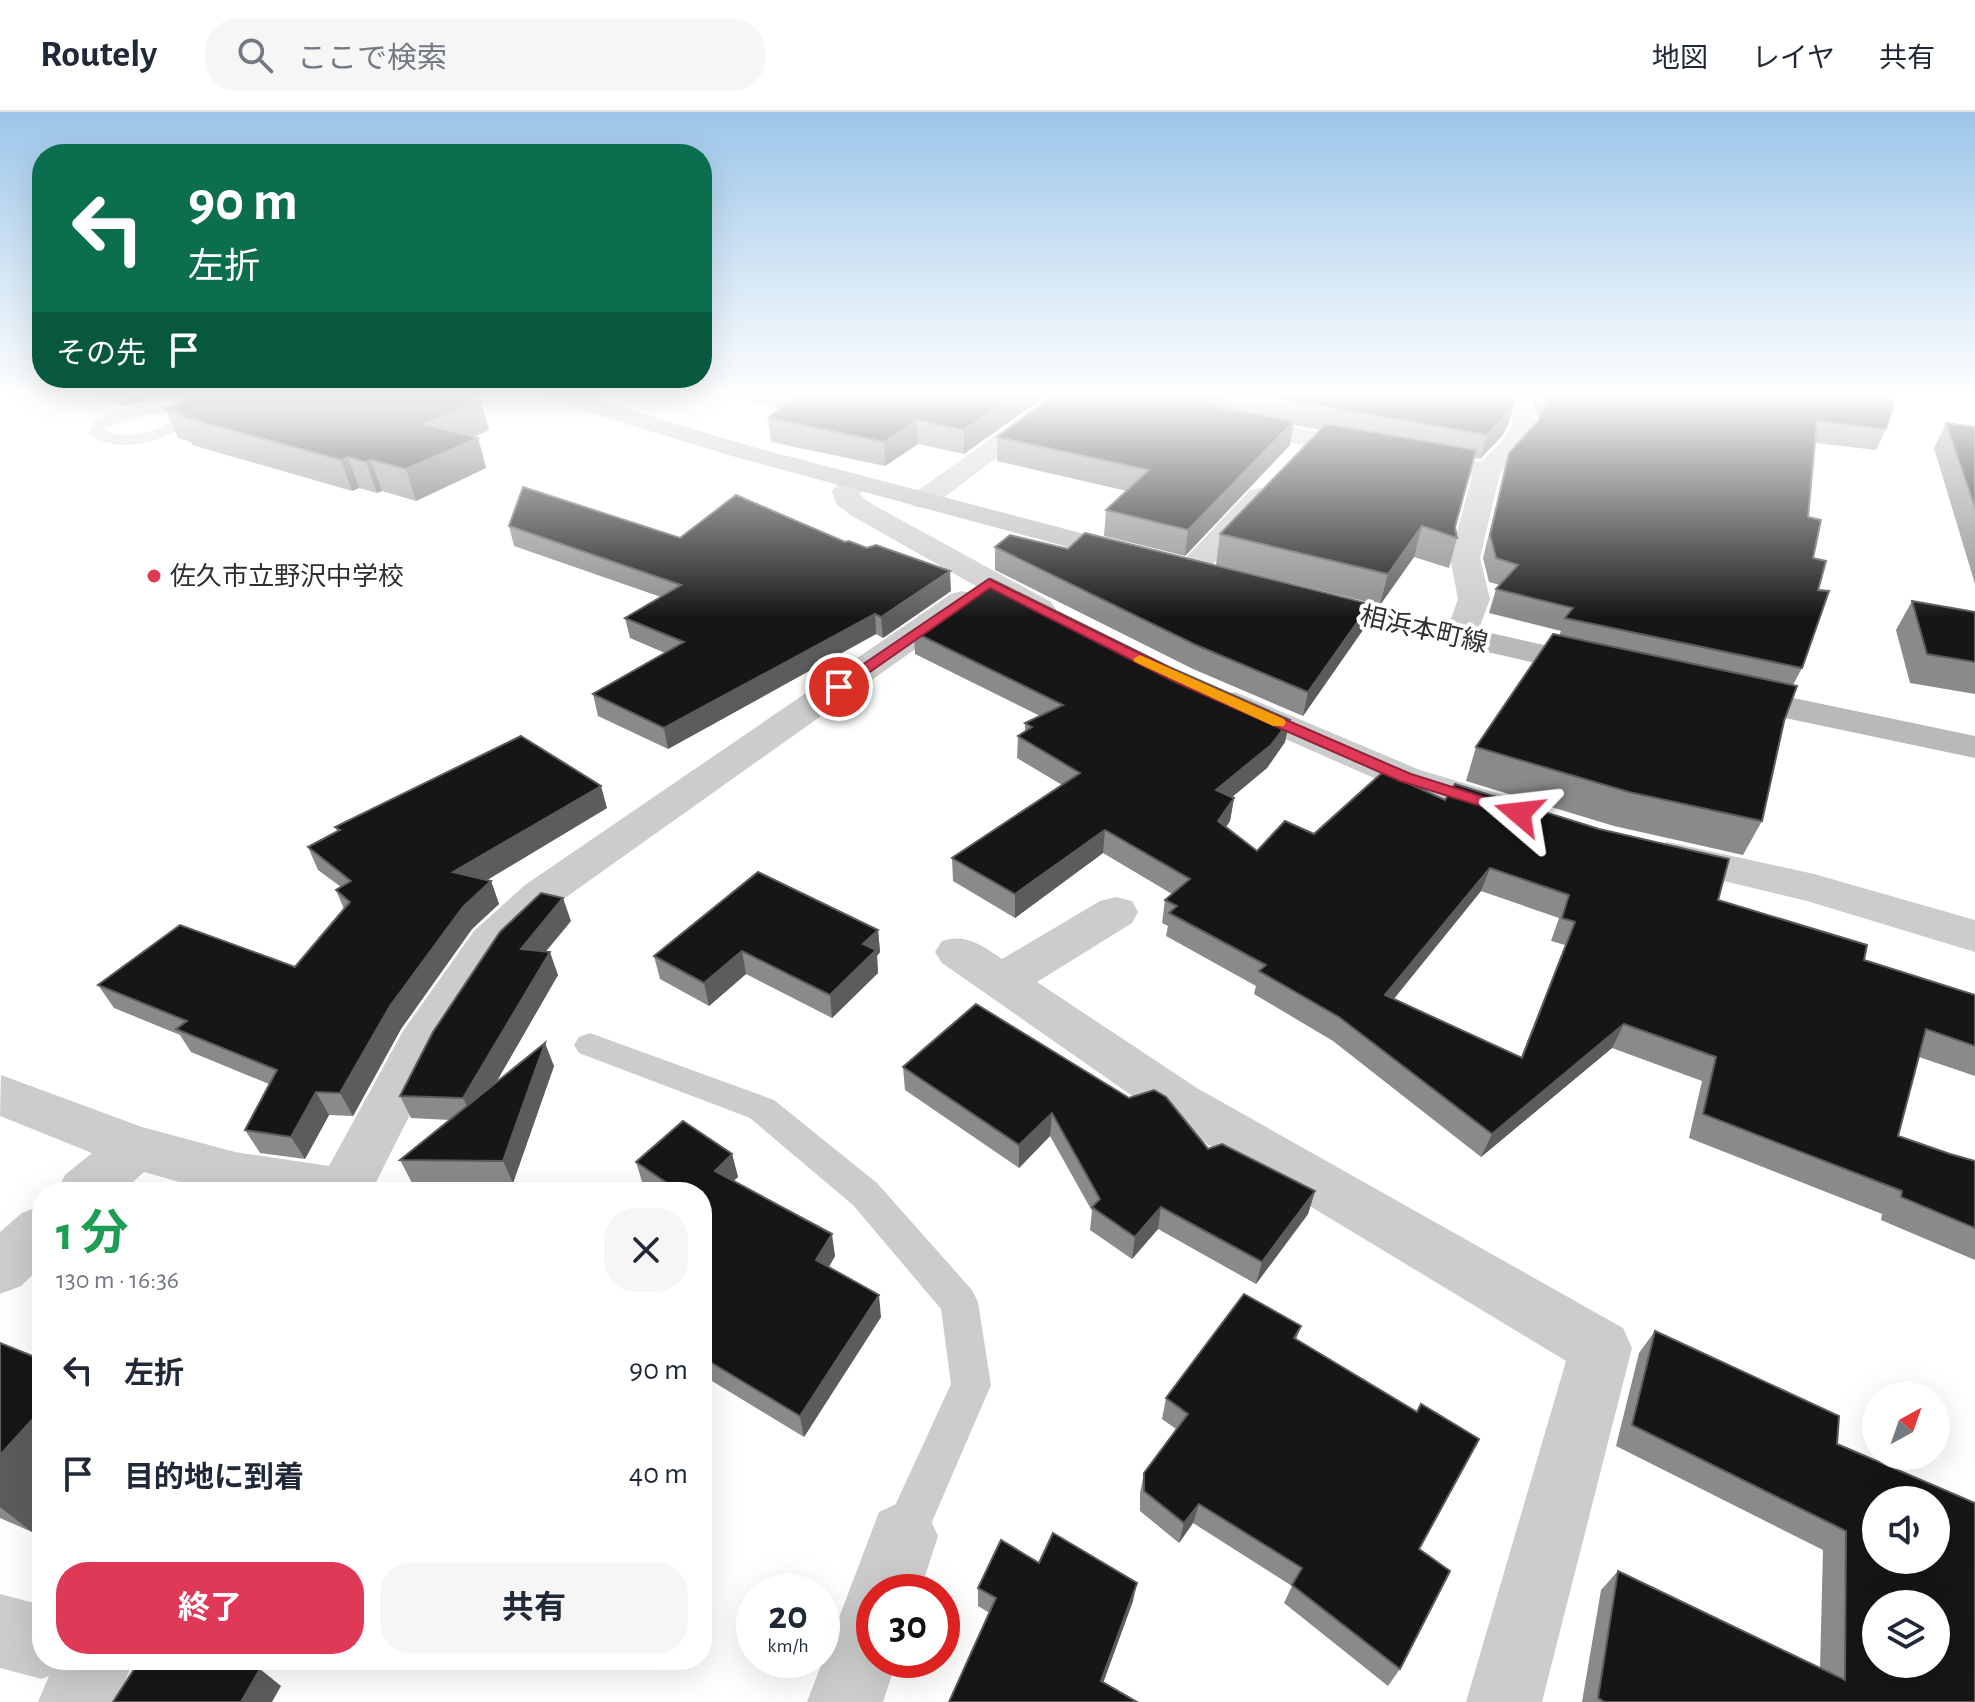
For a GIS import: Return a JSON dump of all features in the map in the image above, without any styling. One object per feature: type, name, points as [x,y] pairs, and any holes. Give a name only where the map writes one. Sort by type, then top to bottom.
[{"type":"main road","points":[[810,469],[1220,579]]},
{"type":"main road","name":"相浜本町線","points":[[1280,594],[1461,638],[1626,673]]},
{"type":"main road","points":[[1701,690],[1975,747]]},
{"type":"street","points":[[923,500],[965,469]]},
{"type":"street","points":[[1190,571],[1285,469]]},
{"type":"street","points":[[1461,638],[1474,599],[1465,558],[1487,471],[1477,469]]},
{"type":"street","points":[[854,482],[846,491],[846,498],[862,510],[989,583],[1071,624]]},
{"type":"street","points":[[348,1182],[421,1044],[490,942],[530,904],[989,583]]},
{"type":"street","points":[[1208,691],[1406,778],[1534,818]]},
{"type":"street","points":[[1635,847],[1814,888],[1975,936]]},
{"type":"street","points":[[1116,912],[980,966],[1179,1102],[1601,1348],[1504,1702]]},
{"type":"street","points":[[1,1095],[135,1147],[235,1175],[279,1182]]},
{"type":"street","points":[[96,1182],[135,1147]]},
{"type":"street","points":[[0,1268],[32,1239]]},
{"type":"street","points":[[0,1631],[32,1639]]},
{"type":"street","points":[[76,1702],[92,1670]]},
{"type":"street","points":[[845,1702],[856,1671]]},
{"type":"lane","points":[[590,1045],[762,1109],[865,1194],[959,1302],[971,1385],[893,1564]]},
{"type":"building","points":[[1145,469],[1247,469],[1188,530],[1106,510],[1149,470]]},
{"type":"building","points":[[1282,469],[1471,469],[1455,527],[1457,538],[1422,526],[1388,574],[1220,534]]},
{"type":"building","points":[[1505,469],[1812,469],[1808,517],[1821,520],[1813,558],[1826,561],[1818,590],[1829,591],[1802,668],[1565,618],[1573,608],[1496,589],[1518,565],[1496,558],[1490,535]]},
{"type":"building","points":[[1962,469],[1975,469],[1975,508]]},
{"type":"building","points":[[523,487],[680,538],[736,495],[845,542],[867,548],[876,545],[950,571],[881,617],[875,614],[664,728],[593,694],[684,642],[625,618],[681,585],[509,526]]},
{"type":"building","points":[[1085,533],[1370,604],[1308,692],[1196,645],[995,547],[1010,535],[1068,549]]},
{"type":"building","points":[[991,579],[1169,667],[1290,720],[1271,745],[1216,790],[1234,798],[1218,821],[1257,851],[1285,821],[1314,834],[1383,772],[1445,800],[1455,784],[1599,829],[1729,859],[1718,900],[1867,945],[1864,960],[1975,995],[1975,1046],[1926,1029],[1898,1136],[1975,1161],[1975,1228],[1901,1197],[1902,1191],[1703,1114],[1716,1057],[1624,1024],[1492,1134],[1339,1017],[1259,971],[1266,965],[1169,913],[1177,906],[1165,900],[1190,879],[1105,830],[1015,894],[952,858],[1080,773],[1018,736],[1032,727],[1025,723],[1063,705],[914,632]],"holes":[[[1490,868],[1569,895],[1562,918],[1575,922],[1522,1058],[1385,995]]]},
{"type":"building","points":[[1912,601],[1975,612],[1975,662],[1927,654]]},
{"type":"building","points":[[1553,634],[1797,686],[1784,721],[1762,821],[1629,792],[1476,747]]},
{"type":"building","points":[[521,736],[601,786],[453,872],[491,881],[463,907],[390,1006],[340,1093],[316,1092],[291,1137],[245,1130],[277,1070],[176,1029],[187,1021],[98,985],[180,925],[295,967],[350,902],[336,890],[351,881],[308,847],[340,830],[335,827]]},
{"type":"building","points":[[758,872],[878,930],[863,944],[876,950],[830,995],[742,951],[704,983],[654,956]]},
{"type":"building","points":[[541,893],[563,898],[521,949],[550,952],[463,1098],[400,1096],[433,1032],[500,932]]},
{"type":"building","points":[[976,1004],[1129,1098],[1154,1090],[1166,1097],[1208,1149],[1222,1144],[1315,1191],[1262,1262],[1161,1207],[1135,1237],[1092,1207],[1100,1199],[1052,1113],[1019,1145],[903,1067]]},
{"type":"building","points":[[545,1043],[503,1161],[400,1160]]},
{"type":"building","points":[[683,1121],[732,1154],[715,1171],[832,1234],[816,1260],[879,1295],[800,1416],[712,1363],[712,1182],[666,1182],[636,1162]]},
{"type":"building","points":[[1244,1294],[1301,1326],[1294,1338],[1417,1412],[1421,1404],[1479,1439],[1419,1549],[1450,1571],[1400,1669],[1292,1585],[1302,1568],[1199,1504],[1184,1523],[1144,1491],[1144,1473],[1188,1414],[1166,1398]]},
{"type":"building","points":[[1655,1331],[1839,1416],[1837,1444],[1862,1455],[1862,1470],[1898,1470],[1935,1486],[1862,1486],[1862,1574],[1950,1574],[1950,1492],[1975,1503],[1975,1702],[1605,1702],[1598,1698],[1618,1571],[1845,1680],[1846,1531],[1632,1425]]},
{"type":"building","points":[[0,1343],[32,1356],[32,1420],[0,1455]]},
{"type":"building","points":[[1053,1533],[1137,1583],[1101,1681],[1137,1702],[949,1702],[996,1598],[978,1588],[1001,1540],[1039,1563]]},
{"type":"building","points":[[134,1670],[259,1670],[241,1702],[113,1702]]},
{"type":"slow traffic","points":[[1140,659],[1279,722]]},
{"type":"place","name":"佐久市立野沢中学校","points":[[154,576]]},
{"type":"route","points":[[839,687],[989,583],[1180,679],[1377,766],[1519,813]]}]
